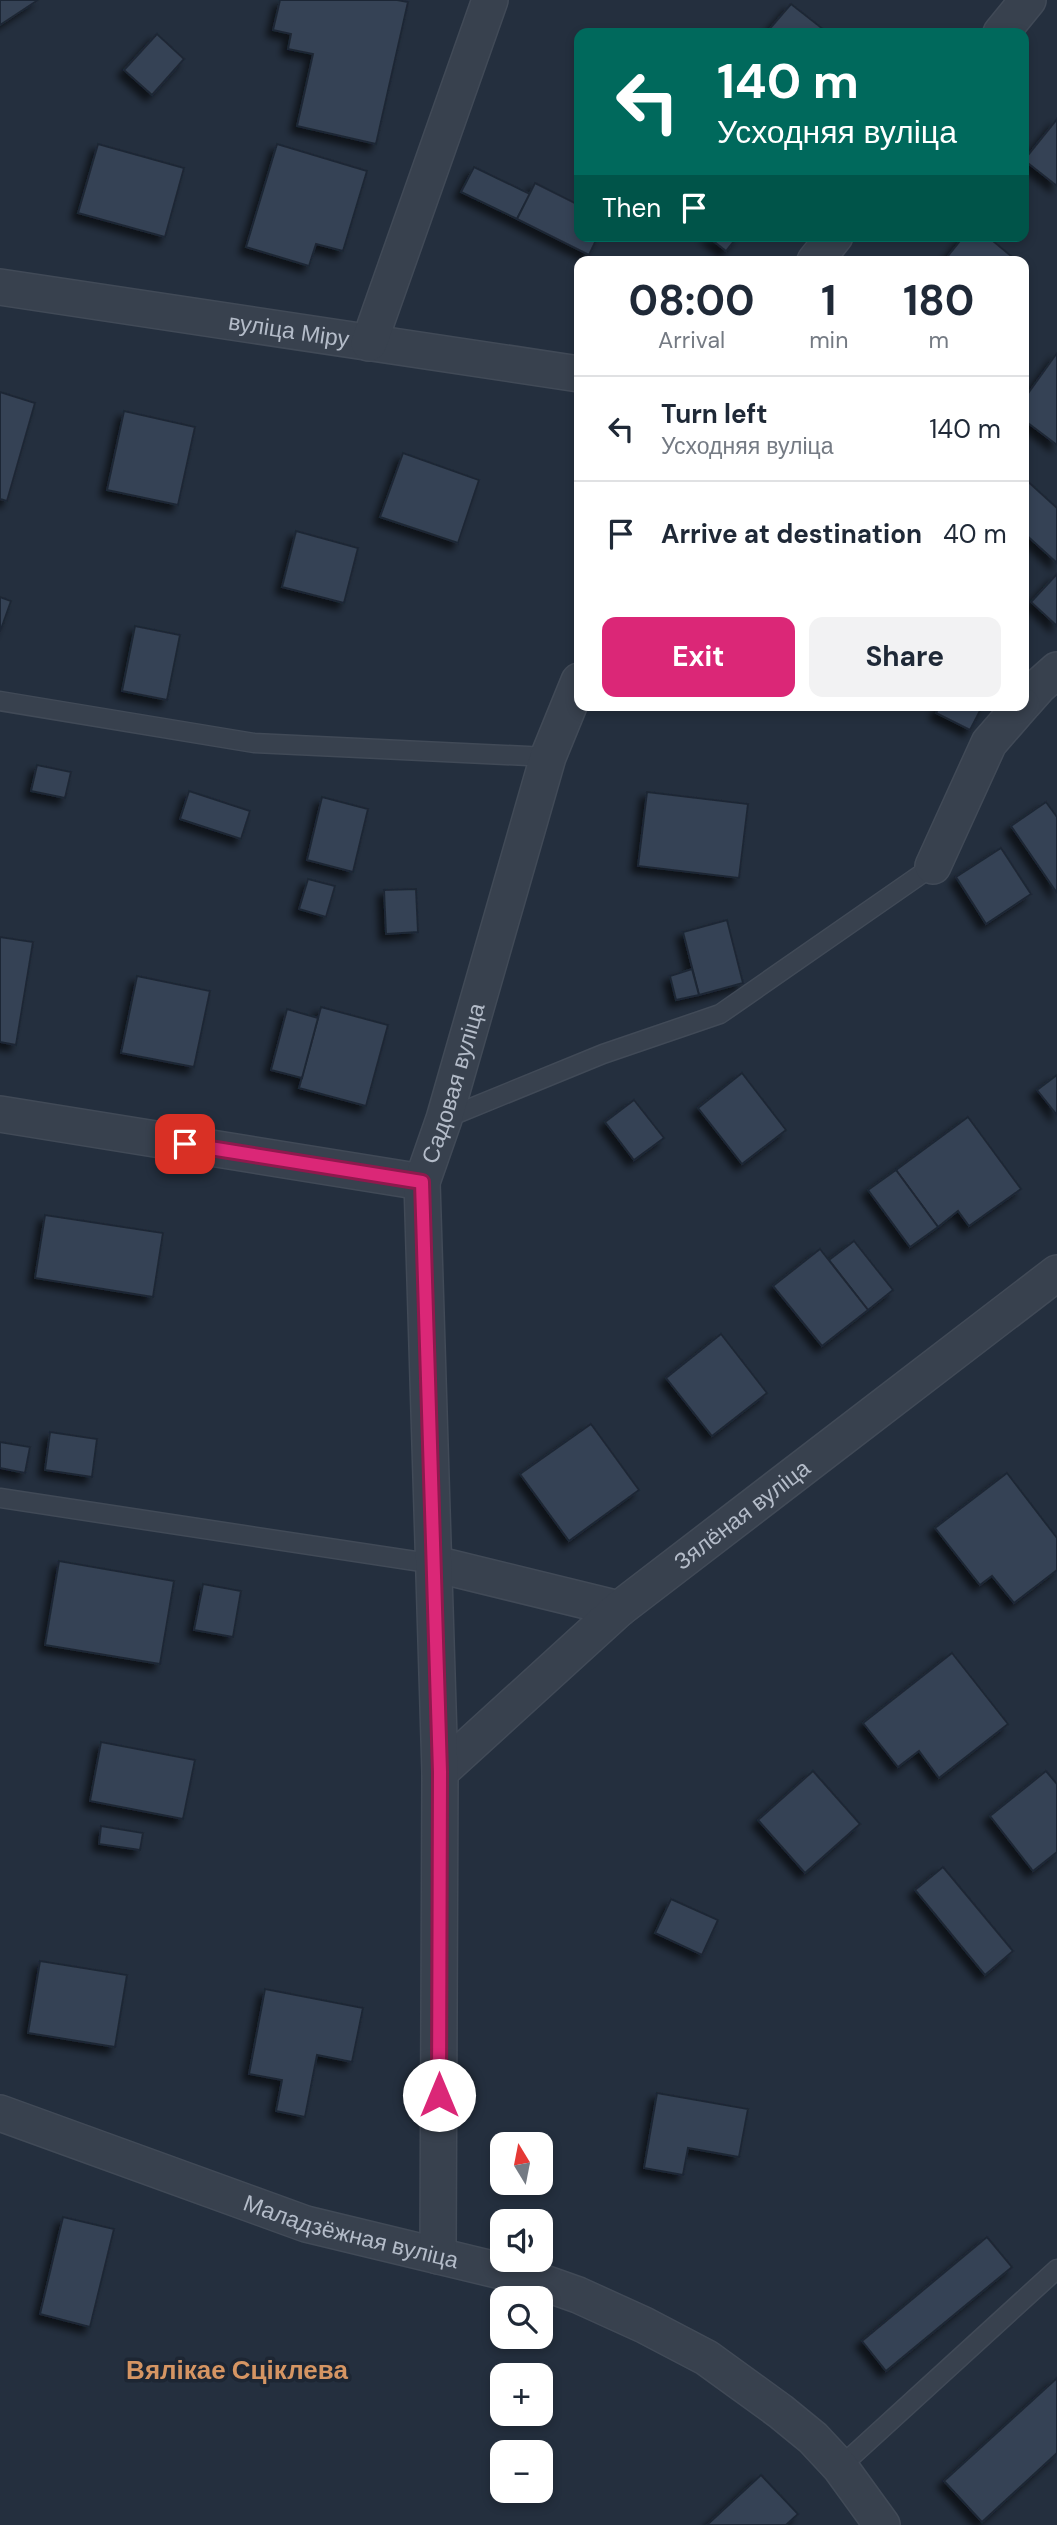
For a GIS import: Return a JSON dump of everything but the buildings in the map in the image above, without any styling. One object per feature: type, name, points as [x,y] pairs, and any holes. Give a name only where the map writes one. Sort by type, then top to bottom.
[{"type":"street","points":[[369,342],[490,0]]},
{"type":"street","points":[[1005,28],[1028,0]]},
{"type":"street","points":[[819,256],[830,242]]},
{"type":"street","name":"вуліца Міру","points":[[0,287],[574,373]]},
{"type":"street","points":[[1029,697],[1057,670]]},
{"type":"street","name":"Садовая вуліца","points":[[438,2256],[440,1772],[422,1182],[444,1119],[548,757],[574,693]]},
{"type":"street","points":[[933,866],[989,743],[1017,711]]},
{"type":"street","points":[[0,1114],[422,1182]]},
{"type":"street","name":"Зялёная вуліца","points":[[440,1772],[619,1609],[1057,1273]]},
{"type":"street","points":[[435,1564],[619,1609]]},
{"type":"street","name":"Маладзёжная вуліца","points":[[0,2112],[306,2224],[530,2278],[644,2325],[707,2358],[780,2410],[813,2438],[840,2467],[882,2525]]},
{"type":"lane","points":[[0,701],[254,743],[548,757]]},
{"type":"lane","points":[[444,1119],[603,1054],[720,1014],[933,866]]},
{"type":"lane","points":[[0,1498],[435,1564]]},
{"type":"lane","points":[[840,2467],[1057,2269]]},
{"type":"district","name":"Вялікае Сціклева","points":[[237,2370]]},
{"type":"route","points":[[185,1144],[422,1182],[440,1772],[439,2095]]}]
